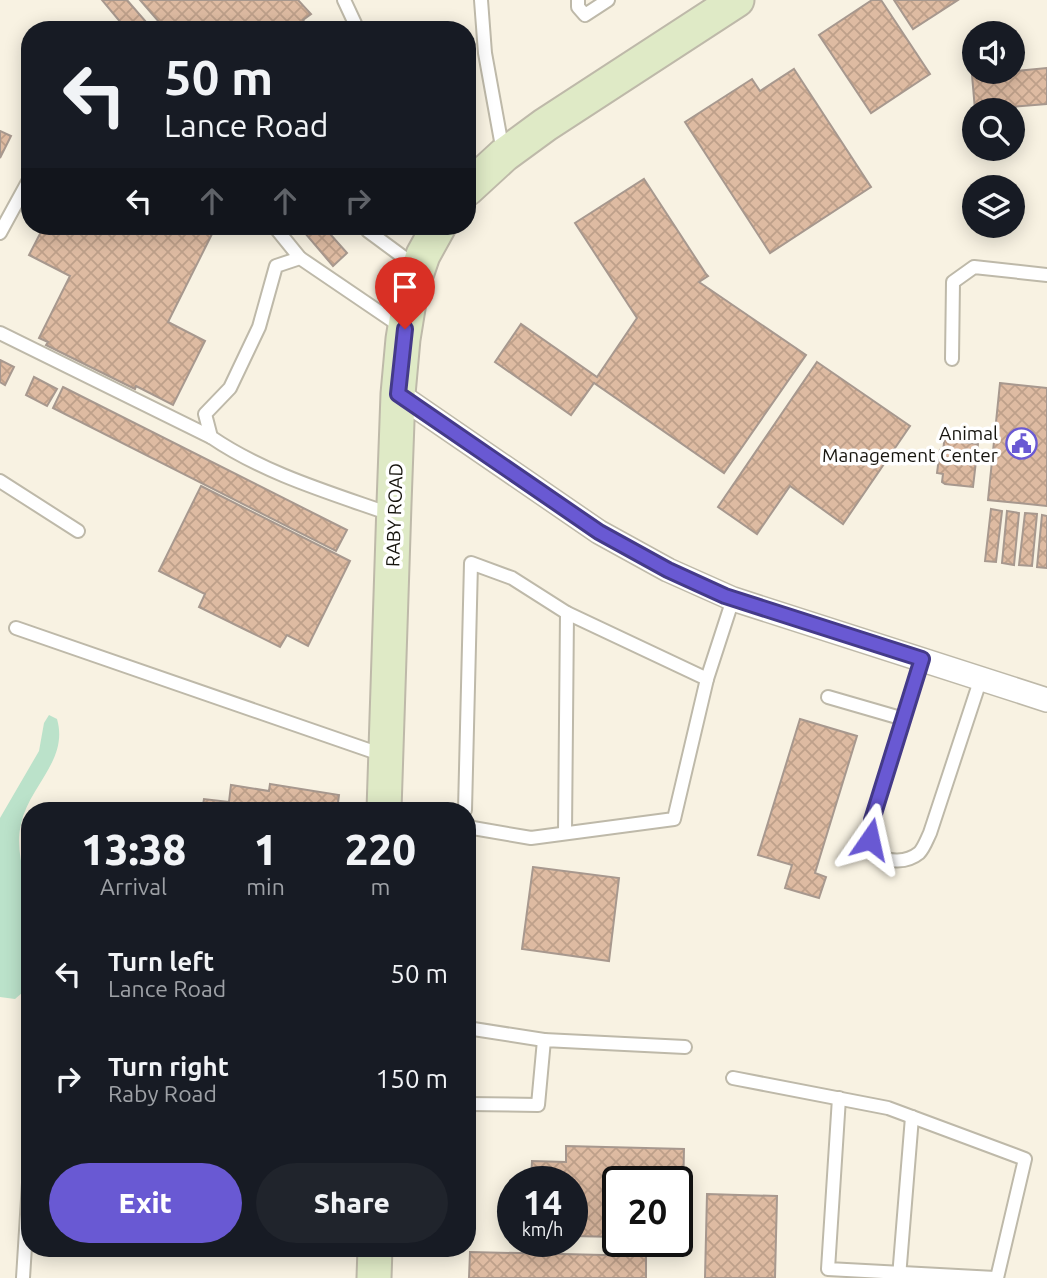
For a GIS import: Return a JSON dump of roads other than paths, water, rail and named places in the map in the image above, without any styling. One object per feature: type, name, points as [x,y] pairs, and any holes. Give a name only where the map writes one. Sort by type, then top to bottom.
[{"type":"street","points":[[476,181],[504,155],[545,125],[737,0]]},
{"type":"street","name":"RABY ROAD","points":[[384,802],[398,394],[411,290],[435,235]]},
{"type":"street","points":[[398,394],[599,532],[668,570],[733,599],[1047,700]]},
{"type":"street","points":[[374,1278],[375,1257]]},
{"type":"lane","points":[[344,0],[354,21]]},
{"type":"lane","points":[[481,0],[485,53],[504,155]]},
{"type":"lane","points":[[578,0],[578,7],[585,15],[608,0]]},
{"type":"lane","points":[[0,233],[21,194]]},
{"type":"lane","points":[[281,235],[300,258],[405,329]]},
{"type":"lane","points":[[374,235],[419,268]]},
{"type":"lane","points":[[211,437],[205,414],[230,388],[259,327],[276,266],[300,258]]},
{"type":"lane","points":[[952,359],[953,282],[974,267],[1047,275]]},
{"type":"lane","points":[[0,334],[211,437],[237,455],[393,515]]},
{"type":"lane","points":[[0,481],[78,531]]},
{"type":"lane","points":[[465,802],[471,563],[512,578],[567,613],[707,679]]},
{"type":"lane","points":[[476,829],[531,838],[674,819],[707,679],[733,599]]},
{"type":"lane","points":[[565,832],[567,613]]},
{"type":"lane","points":[[16,628],[387,756]]},
{"type":"lane","points":[[922,659],[872,820],[870,839],[876,853],[891,861],[906,860],[920,852],[930,833],[981,678]]},
{"type":"lane","points":[[828,697],[904,719]]},
{"type":"lane","points":[[476,1029],[544,1040],[685,1047]]},
{"type":"lane","points":[[476,1104],[538,1105],[544,1040]]},
{"type":"lane","points":[[733,1078],[839,1098],[888,1108],[1025,1159],[996,1278],[899,1275],[828,1269],[839,1098]]},
{"type":"lane","points":[[899,1275],[912,1117]]},
{"type":"lane","points":[[23,1278],[24,1257]]},
{"type":"place","name":"Animal Management Center","points":[[1021,444]]}]
